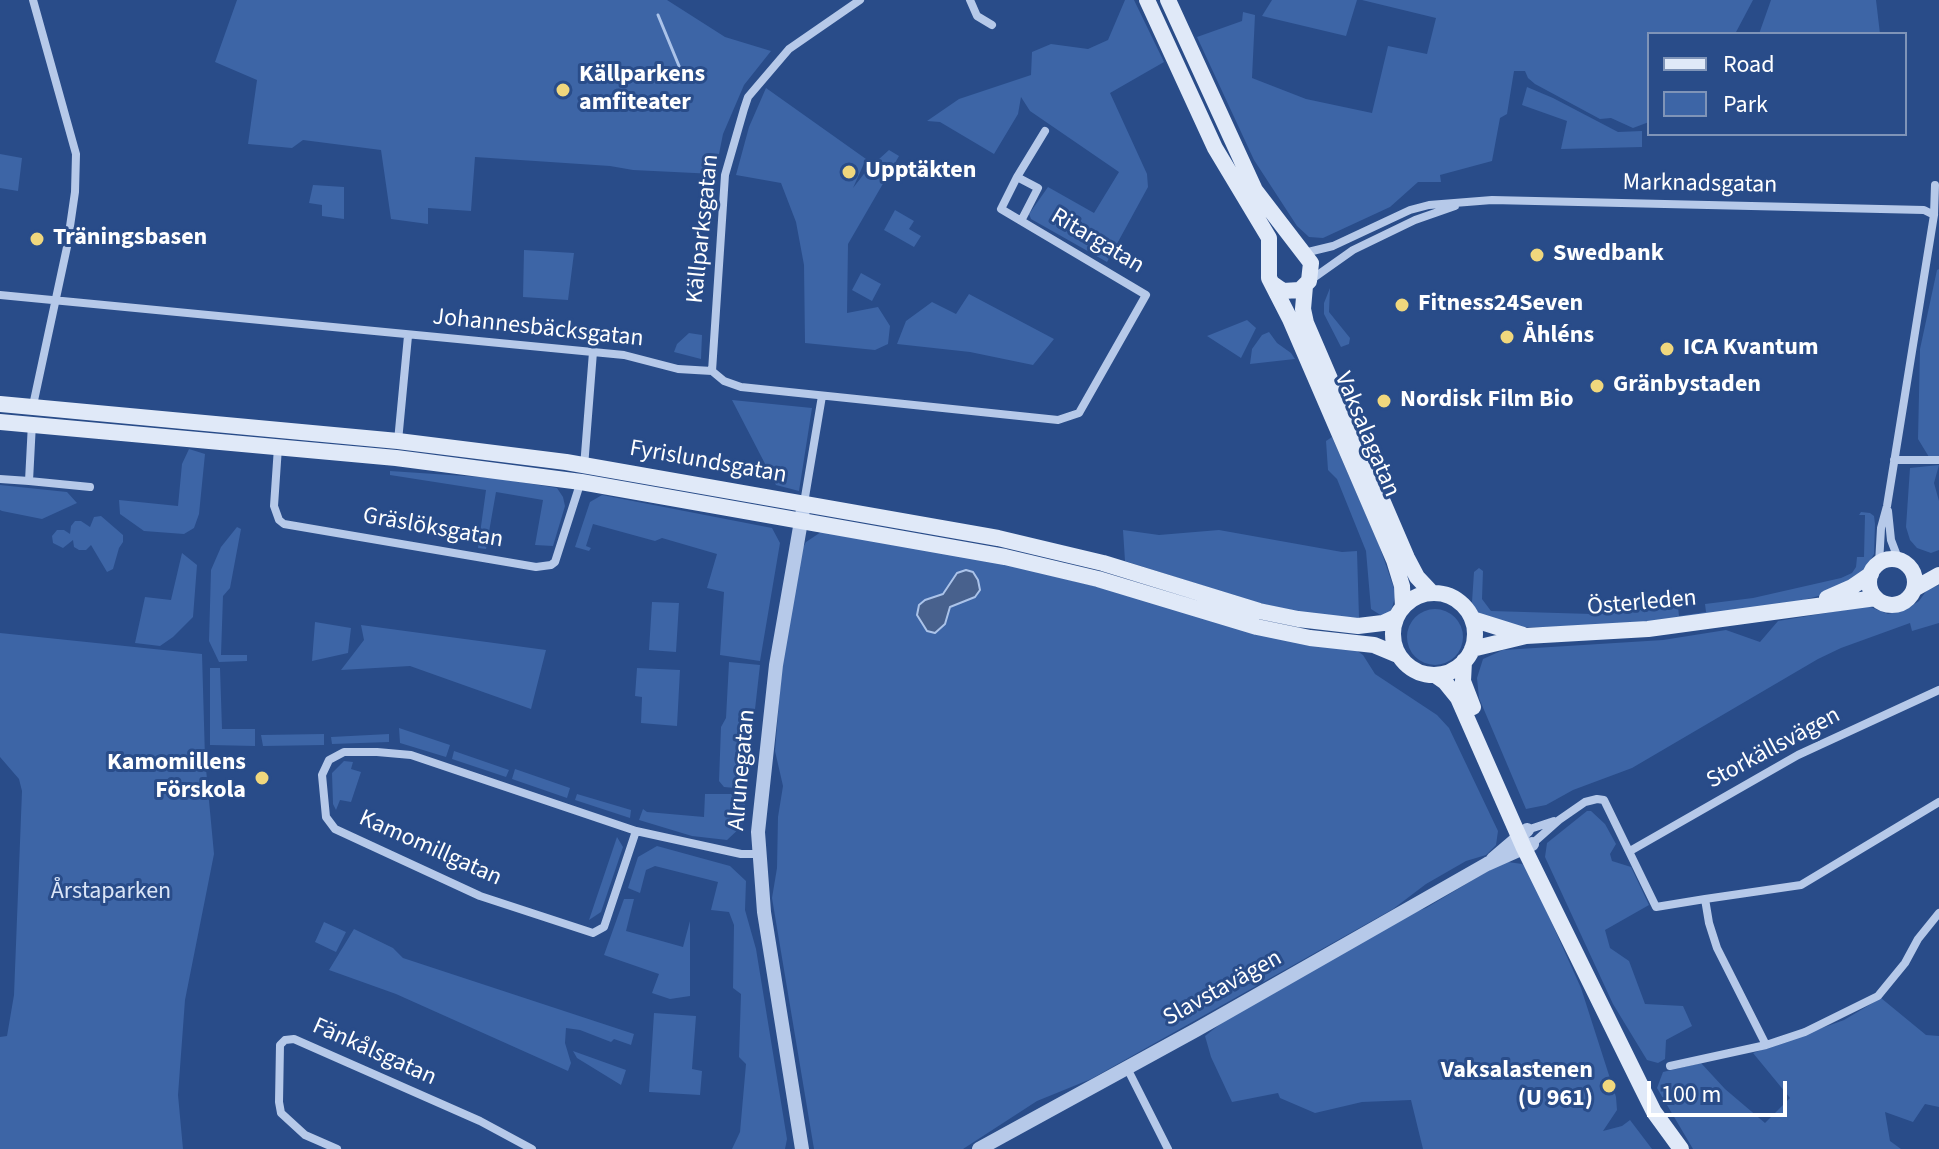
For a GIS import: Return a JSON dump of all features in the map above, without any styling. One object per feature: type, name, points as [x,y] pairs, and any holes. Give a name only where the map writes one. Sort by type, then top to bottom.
[{"type":"main road","points":[[1147,0],[1215,148],[1269,238],[1269,278],[1273,284],[1289,292],[1307,284],[1311,263],[1266,207],[1246,172],[1168,0]]},
{"type":"main road","points":[[1268,264],[1281,249],[1303,251]]},
{"type":"main road","name":"Vaksalagatan","points":[[1273,284],[1397,567],[1402,586],[1399,612]]},
{"type":"main road","name":"Vaksalagatan","points":[[1307,284],[1303,309],[1306,323],[1407,558],[1417,577],[1432,593]]},
{"type":"main road","name":"Fyrislundsgatan","points":[[0,404],[398,441],[584,465],[1005,557],[1098,579],[1257,627],[1310,638],[1374,645],[1398,655]]},
{"type":"main road","name":"Fyrislundsgatan","points":[[0,422],[396,458],[998,538],[1103,563],[1259,611],[1358,626],[1383,623],[1399,612]]},
{"type":"main road","points":[[1905,564],[1915,578],[1914,589],[1909,598],[1900,604],[1884,604],[1870,587],[1875,569],[1889,560],[1939,572]]},
{"type":"main road","name":"Österleden","points":[[1761,613],[1820,601],[1852,587],[1875,569]]},
{"type":"main road","points":[[1914,589],[1939,572]]},
{"type":"main road","points":[[1468,655],[1454,670],[1435,675],[1418,672],[1398,655],[1393,640],[1399,612],[1416,597],[1432,593],[1448,595],[1458,601],[1472,619],[1475,634],[1463,675],[1466,692],[1553,905],[1648,1100],[1681,1149]]},
{"type":"main road","name":"Österleden","points":[[1468,655],[1526,636],[1648,629],[1876,598]]},
{"type":"main road","name":"Österleden","points":[[1472,619],[1526,636]]},
{"type":"main road","points":[[1435,675],[1458,698],[1525,839]]},
{"type":"street","points":[[29,481],[32,408],[57,301],[75,192],[76,154],[33,0]]},
{"type":"street","name":"Källparksgatan","points":[[712,371],[725,175],[734,135],[748,97],[789,49],[860,0]]},
{"type":"street","points":[[970,0],[977,16],[992,25]]},
{"type":"street","name":"Ritargatan","points":[[1045,131],[1001,209],[1146,295],[1079,413],[1065,418]]},
{"type":"street","name":"Ritargatan","points":[[1017,177],[1038,188],[1021,221]]},
{"type":"street","points":[[1875,569],[1934,215],[1935,185]]},
{"type":"street","name":"Marknadsgatan","points":[[1303,251],[1343,242],[1410,210],[1429,205],[1492,200],[1924,210],[1934,215]]},
{"type":"street","name":"Marknadsgatan","points":[[1307,284],[1363,245],[1415,220],[1464,203]]},
{"type":"street","name":"Johannesbäcksgatan","points":[[0,295],[624,355],[696,372],[712,371],[724,381],[741,387],[1058,420],[1065,418]]},
{"type":"street","points":[[398,441],[408,336]]},
{"type":"street","name":"Gräslöksgatan","points":[[278,446],[274,506],[279,520],[284,524],[536,567],[551,565],[555,562],[581,482],[593,352]]},
{"type":"street","name":"Alrunegatan","points":[[802,1149],[764,912],[758,854],[761,793],[776,665],[822,396]]},
{"type":"street","points":[[1894,460],[1939,460]]},
{"type":"street","points":[[0,479],[90,487]]},
{"type":"street","points":[[1887,506],[1891,540],[1905,564]]},
{"type":"street","name":"Storkällsvägen","points":[[1630,851],[1798,755],[1939,690]]},
{"type":"street","name":"Kamomillgatan","points":[[636,831],[604,927],[593,933],[480,896],[335,829],[326,817],[322,775],[329,760],[344,752],[411,755],[636,831],[741,854],[758,854]]},
{"type":"street","points":[[1525,839],[1585,802],[1604,800],[1656,907],[1801,885],[1939,802]]},
{"type":"street","points":[[1525,839],[1559,820]]},
{"type":"street","name":"Slavstavägen","points":[[979,1149],[1487,864],[1525,839]]},
{"type":"street","points":[[1705,899],[1717,948],[1766,1045]]},
{"type":"street","points":[[1670,1066],[1766,1045],[1805,1032],[1878,996],[1939,913]]},
{"type":"street","name":"Fänkålsgatan","points":[[337,1149],[305,1135],[281,1113],[280,1045],[285,1040],[294,1039],[480,1121],[532,1149]]},
{"type":"street","points":[[1127,1068],[1168,1149]]},
{"type":"green space","points":[[237,0],[667,0],[725,37],[771,51],[744,85],[723,134],[715,174],[475,157],[471,211],[428,208],[428,224],[391,219],[381,150],[303,140],[292,148],[248,144],[257,80],[215,62]]},
{"type":"green space","points":[[1125,0],[1134,0],[1164,62],[1110,93],[1147,174],[1148,187],[1107,262],[1031,219],[1029,214],[1048,187],[1094,213],[1119,172],[1030,111],[1021,97],[1018,114],[994,154],[940,122],[927,121],[959,99],[1031,75],[1032,52],[1051,44],[1088,49],[1108,40]]},
{"type":"green space","points":[[1272,0],[1357,0],[1346,36],[1262,16]]},
{"type":"green space","points":[[1362,0],[1753,0],[1736,32],[1647,32],[1647,123],[1633,128],[1611,118],[1600,119],[1535,84],[1525,71],[1514,71],[1507,114],[1500,118],[1492,161],[1440,175],[1441,182],[1418,182],[1390,207],[1323,238],[1309,237],[1297,226],[1254,160],[1197,37],[1242,21],[1243,12],[1255,15],[1252,78],[1306,99],[1372,113],[1388,46],[1427,54],[1436,18]]},
{"type":"green space","points":[[1771,0],[1876,0],[1880,32],[1760,32]]},
{"type":"green space","points":[[1527,87],[1618,132],[1642,131],[1642,147],[1561,149],[1567,121],[1522,105]]},
{"type":"green space","points":[[766,88],[866,159],[853,188],[889,150],[899,156],[848,244],[847,313],[878,307],[890,326],[888,344],[875,350],[805,343],[804,265],[796,222],[781,183],[736,175],[749,127]]},
{"type":"green space","points":[[0,154],[22,158],[18,191],[0,188]]},
{"type":"green space","points":[[313,185],[344,187],[344,219],[322,216],[322,205],[309,203]]},
{"type":"green space","points":[[895,210],[914,221],[909,229],[921,236],[914,247],[884,230]]},
{"type":"green space","points":[[524,250],[574,253],[568,300],[523,297]]},
{"type":"green space","points":[[1939,269],[1939,457],[1929,457],[1918,439],[1920,349]]},
{"type":"green space","points":[[861,273],[881,284],[872,301],[852,290]]},
{"type":"green space","points":[[1330,288],[1329,312],[1350,338],[1349,344],[1341,347],[1324,314],[1324,303]]},
{"type":"green space","points":[[969,294],[1054,339],[1033,365],[970,352],[897,344],[906,321],[932,302],[956,314]]},
{"type":"green space","points":[[1247,320],[1256,328],[1241,358],[1207,336]]},
{"type":"green space","points":[[1269,332],[1295,359],[1250,364],[1252,349],[1262,335]]},
{"type":"green space","points":[[689,333],[702,335],[701,359],[674,352],[677,344]]},
{"type":"green space","points":[[732,400],[812,408],[799,491],[776,485]]},
{"type":"green space","points":[[1332,437],[1379,545],[1396,594],[1391,611],[1382,616],[1371,609],[1366,551],[1337,479],[1328,470],[1326,441]]},
{"type":"green space","points":[[189,449],[205,454],[199,514],[194,528],[184,534],[144,531],[120,514],[119,500],[178,506],[182,464]]},
{"type":"green space","points":[[1939,465],[1934,483],[1939,501],[1939,550],[1931,553],[1917,548],[1910,540],[1906,527],[1910,468]]},
{"type":"green space","points":[[390,471],[495,478],[557,488],[565,506],[553,546],[535,545],[543,500],[496,492],[486,549],[478,548],[486,490],[390,475]]},
{"type":"green space","points":[[0,485],[67,492],[77,503],[42,519],[2,511]]},
{"type":"green space","points":[[602,495],[772,528],[780,543],[760,661],[720,655],[724,592],[707,588],[717,554],[662,538],[655,541],[593,524],[586,546],[591,548],[589,551],[575,547],[590,502]]},
{"type":"green space","points":[[1861,512],[1874,516],[1875,524],[1874,554],[1862,575],[1833,592],[1800,601],[1637,626],[1543,627],[1517,627],[1479,616],[1472,602],[1474,572],[1479,568],[1483,571],[1482,599],[1491,611],[1592,614],[1678,607],[1679,616],[1706,612],[1705,604],[1753,598],[1852,573],[1857,557],[1864,557],[1865,515],[1859,515]]},
{"type":"green space","points":[[101,516],[123,535],[113,569],[107,572],[91,545],[86,550],[79,550],[74,547],[73,540],[63,548],[53,543],[52,536],[57,530],[70,534],[75,521],[90,527],[94,517]]},
{"type":"green space","points":[[237,527],[241,529],[230,588],[223,596],[221,655],[247,655],[247,661],[219,662],[209,641],[211,570],[221,547]]},
{"type":"green space","points":[[1123,530],[1159,535],[1219,530],[1342,552],[1357,551],[1359,618],[1314,615],[1254,602],[1125,561]]},
{"type":"green space","points":[[821,532],[1000,563],[1356,650],[1375,674],[1437,715],[1449,728],[1498,831],[1496,845],[1486,855],[1466,861],[1426,884],[1393,909],[1091,1079],[1037,1101],[963,1149],[814,1149],[772,898],[783,786],[775,751],[782,666],[802,549],[806,542]]},
{"type":"green space","points":[[182,553],[197,565],[193,617],[160,646],[135,643],[145,597],[171,600]]},
{"type":"green space","points":[[1939,585],[1939,623],[1912,631],[1910,623],[1841,648],[1632,768],[1573,790],[1546,805],[1526,809],[1479,698],[1477,678],[1483,659],[1503,650],[1663,640],[1726,630],[1760,642],[1778,621],[1868,606],[1888,614],[1907,609],[1919,601],[1927,590]]},
{"type":"green space","points":[[652,602],[679,603],[676,652],[649,650]]},
{"type":"green space","points":[[1435,609],[1455,617],[1463,637],[1455,657],[1435,665],[1415,657],[1407,637],[1415,617]]},
{"type":"green space","points":[[315,622],[351,628],[348,653],[312,661]]},
{"type":"green space","points":[[361,625],[546,650],[531,709],[410,666],[341,670],[364,640]]},
{"type":"green space","name":"Årstaparken","points":[[0,633],[202,654],[205,758],[214,854],[185,1000],[178,1095],[183,1149],[0,1149],[0,1037],[7,1036],[14,995],[22,791],[19,779],[0,757]]},
{"type":"green space","points":[[729,662],[760,665],[746,789],[724,787],[719,781],[721,727],[726,718]]},
{"type":"green space","points":[[210,668],[220,668],[222,729],[255,729],[255,746],[210,745]]},
{"type":"green space","points":[[637,668],[680,670],[677,726],[641,723],[642,697],[635,696]]},
{"type":"green space","points":[[399,728],[450,745],[446,757],[400,743]]},
{"type":"green space","points":[[324,734],[324,745],[263,746],[261,735]]},
{"type":"green space","points":[[389,734],[389,742],[332,744],[331,737]]},
{"type":"green space","points":[[454,751],[509,770],[506,777],[452,759]]},
{"type":"green space","points":[[344,761],[353,762],[351,769],[361,772],[351,802],[340,800],[336,810],[332,773]]},
{"type":"green space","points":[[515,769],[570,788],[567,798],[512,779]]},
{"type":"green space","points":[[577,794],[631,810],[630,818],[575,800]]},
{"type":"green space","points":[[705,794],[735,794],[735,804],[745,804],[742,826],[727,840],[692,836],[639,820],[643,809],[647,812],[704,817]]},
{"type":"green space","points":[[1587,811],[1605,824],[1616,844],[1610,854],[1612,861],[1631,867],[1649,905],[1605,930],[1610,948],[1629,961],[1645,1004],[1683,1006],[1692,1026],[1666,1040],[1665,1059],[1658,1063],[1647,1060],[1613,1004],[1545,857],[1547,843]]},
{"type":"green space","points":[[617,837],[623,847],[601,912],[589,920]]},
{"type":"green space","points":[[657,846],[730,866],[746,881],[745,910],[756,949],[787,1139],[785,1149],[732,1149],[740,1132],[746,1064],[739,1057],[741,994],[733,988],[734,925],[729,912],[711,910],[718,882],[655,866],[646,870],[640,893],[628,888],[638,857]]},
{"type":"green space","points":[[1508,862],[1522,864],[1528,870],[1581,988],[1616,1097],[1617,1110],[1603,1131],[1622,1126],[1630,1120],[1652,1149],[1423,1149],[1411,1100],[1362,1102],[1315,1113],[1280,1098],[1278,1093],[1232,1102],[1205,1036],[1233,1014],[1407,915],[1426,908]]},
{"type":"green space","points":[[624,899],[634,899],[626,931],[683,947],[690,921],[690,996],[670,999],[652,993],[659,974],[604,955]]},
{"type":"green space","points":[[324,922],[346,932],[336,952],[315,942]]},
{"type":"green space","points":[[354,929],[393,948],[403,958],[634,1034],[631,1045],[566,1028],[565,1043],[571,1063],[568,1071],[396,994],[329,970]]},
{"type":"green space","points":[[1881,998],[1926,1035],[1939,1036],[1939,1107],[1925,1104],[1913,1122],[1885,1112],[1890,1141],[1901,1149],[1693,1149],[1657,1088],[1663,1072],[1701,1063],[1725,1089],[1765,1123],[1790,1098],[1753,1053],[1844,1020]]},
{"type":"green space","points":[[654,1013],[696,1016],[692,1069],[702,1071],[700,1095],[649,1092]]},
{"type":"green space","points":[[573,1051],[626,1070],[621,1085],[577,1058]]},
{"type":"shaded area","points":[[966,570],[973,572],[980,590],[975,597],[950,607],[945,624],[935,633],[927,631],[917,615],[919,605],[943,594],[957,573]]},
{"type":"waterway","points":[[658,15],[684,78]]},
{"type":"place","name":"Källparkens amfiteater","points":[[563,90]]},
{"type":"place","name":"Upptäkten","points":[[849,172]]},
{"type":"place","name":"Träningsbasen","points":[[37,239]]},
{"type":"place","name":"Swedbank","points":[[1537,255]]},
{"type":"place","name":"Fitness24Seven","points":[[1402,305]]},
{"type":"place","name":"Åhléns","points":[[1507,337]]},
{"type":"place","name":"ICA Kvantum","points":[[1667,349]]},
{"type":"place","name":"Gränbystaden","points":[[1597,386]]},
{"type":"place","name":"Nordisk Film Bio","points":[[1384,401]]},
{"type":"place","name":"Kamomillens Förskola","points":[[262,778]]},
{"type":"place","name":"Vaksalastenen (U 961)","points":[[1609,1086]]}]
